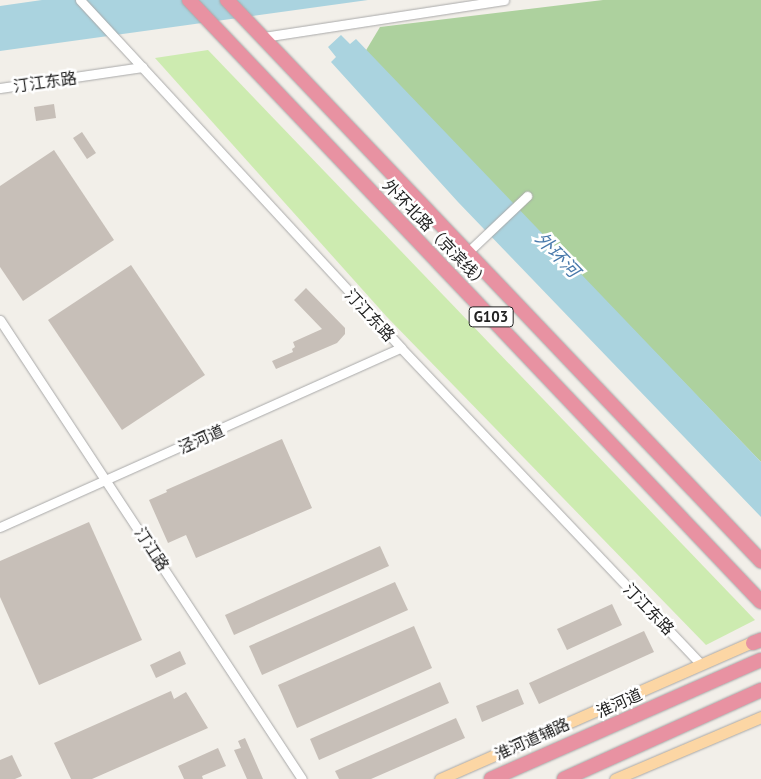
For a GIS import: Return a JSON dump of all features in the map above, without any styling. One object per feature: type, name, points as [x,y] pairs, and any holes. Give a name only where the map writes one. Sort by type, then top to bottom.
[{"type":"highway","name":"外环北路（京滨线）","points":[[189,0],[761,602]]},
{"type":"highway","name":"外环北路（京滨线）","points":[[228,0],[761,562]]},
{"type":"highway","name":"淮河道","points":[[491,779],[761,660]]},
{"type":"highway","points":[[564,779],[761,690]]},
{"type":"main road","name":"淮河道辅路","points":[[440,779],[758,640]]},
{"type":"main road","points":[[615,779],[759,721]]},
{"type":"street","points":[[80,0],[142,67]]},
{"type":"street","points":[[263,37],[504,0]]},
{"type":"street","name":"汀江东路","points":[[0,88],[142,67],[401,348],[701,664]]},
{"type":"street","points":[[467,253],[527,196]]},
{"type":"street","name":"汀江路","points":[[0,320],[302,779]]},
{"type":"street","name":"泾河道","points":[[0,527],[107,481],[401,348]]},
{"type":"green space","points":[[603,0],[761,0],[761,462],[365,52],[380,27]]},
{"type":"green space","points":[[208,50],[755,620],[706,645],[387,317],[155,58]]},
{"type":"water","points":[[42,0],[368,0],[0,51],[0,6]]},
{"type":"water","name":"外环河","points":[[341,35],[350,44],[356,39],[761,462],[761,517],[458,202],[331,62],[336,57],[328,47]]},
{"type":"building","points":[[54,104],[56,118],[36,121],[34,107]]},
{"type":"building","points":[[82,132],[96,153],[87,159],[73,138]]},
{"type":"building","points":[[54,150],[114,240],[23,301],[0,267],[0,186]]},
{"type":"building","points":[[131,265],[205,375],[122,430],[48,320]]},
{"type":"building","points":[[306,288],[345,328],[345,334],[337,343],[276,369],[272,361],[293,352],[292,349],[295,347],[293,342],[322,329],[294,300]]},
{"type":"building","points":[[282,439],[312,508],[196,558],[186,535],[168,543],[149,500],[167,492],[166,490]]},
{"type":"building","points":[[89,522],[142,640],[39,685],[0,597],[0,561]]},
{"type":"building","points":[[380,546],[389,566],[234,635],[225,615]]},
{"type":"building","points":[[395,582],[408,610],[262,675],[249,646]]},
{"type":"building","points":[[612,604],[622,625],[567,650],[557,629]]},
{"type":"building","points":[[414,626],[432,668],[297,728],[278,685]]},
{"type":"building","points":[[644,631],[654,652],[539,704],[529,683]]},
{"type":"building","points":[[180,651],[186,664],[156,678],[150,665]]},
{"type":"building","points":[[440,682],[449,703],[319,760],[310,739]]},
{"type":"building","points":[[518,689],[524,704],[482,722],[476,706]]},
{"type":"building","points":[[171,691],[174,699],[186,692],[208,728],[92,779],[71,779],[54,743]]},
{"type":"building","points":[[456,718],[465,738],[371,779],[339,779],[335,771]]},
{"type":"building","points":[[245,738],[263,779],[247,779],[234,750],[241,748],[238,741]]},
{"type":"building","points":[[218,748],[226,766],[202,776],[203,779],[184,779],[178,766]]},
{"type":"building","points":[[12,755],[22,776],[15,779],[0,779],[0,760]]}]
